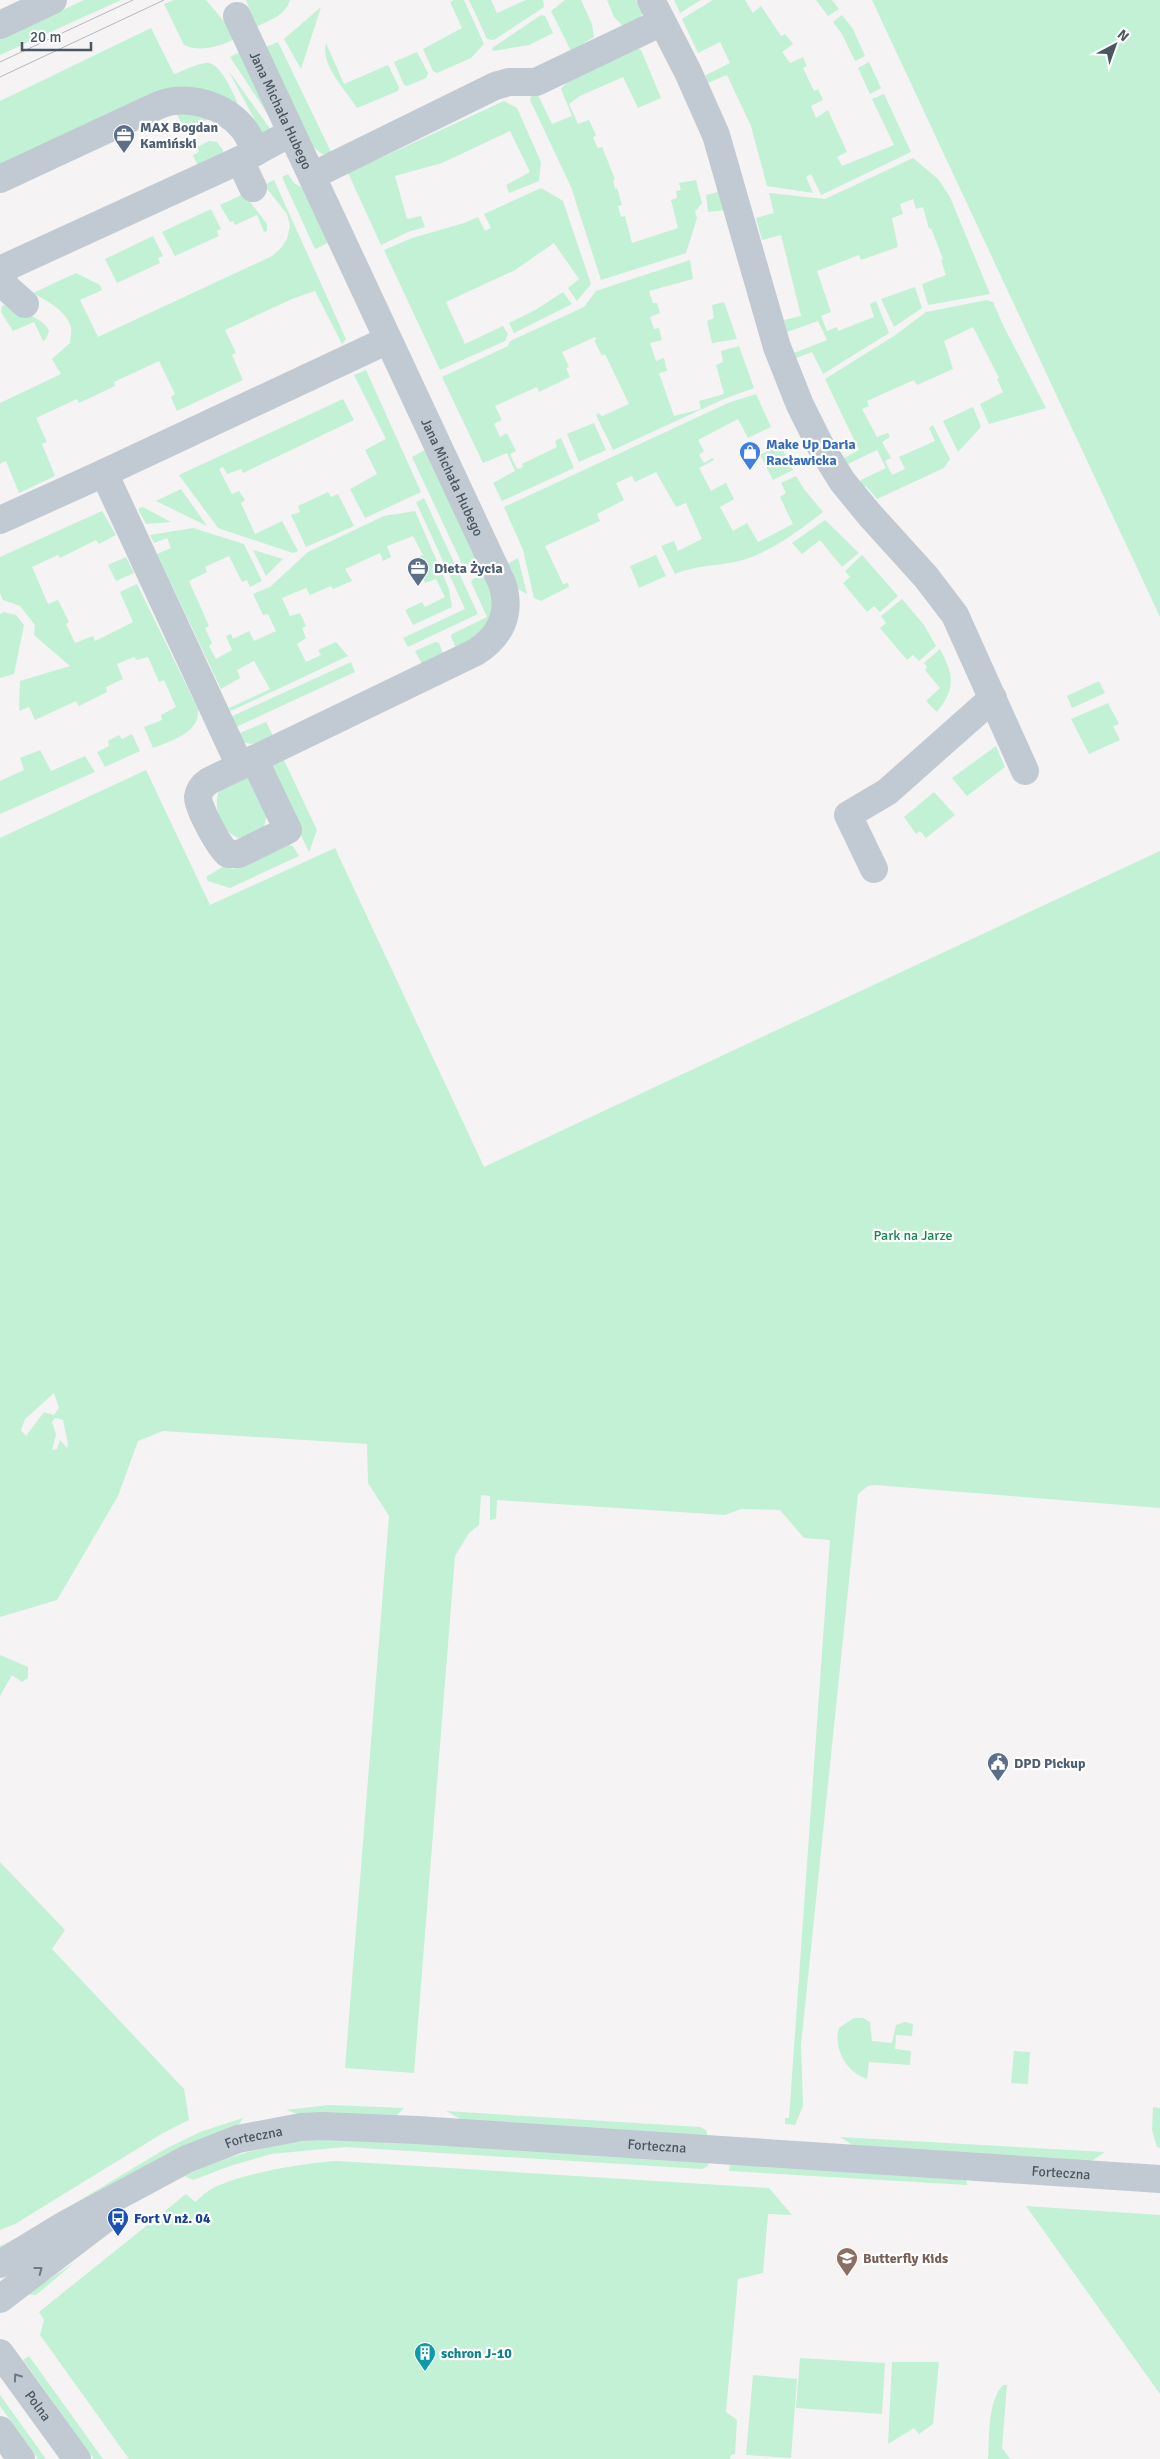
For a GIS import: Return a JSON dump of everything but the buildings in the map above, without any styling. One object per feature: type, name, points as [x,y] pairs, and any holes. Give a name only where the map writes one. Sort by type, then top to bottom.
[{"type":"street","points":[[0,25],[53,0]]},
{"type":"street","name":"Jana Michała Hubego","points":[[231,5],[502,583],[506,605],[502,627],[490,643],[476,652],[209,781],[200,791],[199,803],[218,843],[228,854],[239,854],[288,830],[247,763]]},
{"type":"street","points":[[312,176],[494,86],[509,82],[536,82],[657,11],[688,72],[716,134],[776,347],[804,413],[842,481],[868,514],[944,598],[955,615],[1025,771]]},
{"type":"street","points":[[0,179],[159,104],[178,100],[206,104],[234,118],[245,130],[253,188]]},
{"type":"street","points":[[0,270],[248,156],[292,133]]},
{"type":"street","points":[[0,275],[7,288],[25,304]]},
{"type":"street","points":[[0,520],[388,340]]},
{"type":"street","points":[[104,473],[247,763]]},
{"type":"street","points":[[874,869],[848,815],[887,792],[993,698]]},
{"type":"street","name":"Forteczna","points":[[0,2264],[66,2224],[186,2158],[238,2139],[301,2127],[339,2126],[1160,2179]]},
{"type":"street","name":"Forteczna","points":[[0,2299],[162,2172]]},
{"type":"street","name":"Polna","points":[[0,2352],[76,2459]]},
{"type":"street","points":[[0,2430],[21,2459]]},
{"type":"green space","points":[[84,0],[121,0],[0,55],[0,39]]},
{"type":"green space","points":[[174,0],[206,0],[227,25],[235,39],[216,46],[203,48],[184,45],[164,4]]},
{"type":"green space","points":[[246,0],[290,0],[281,14],[256,27]]},
{"type":"green space","points":[[464,0],[484,44],[471,58],[437,73],[433,71],[423,49],[462,28],[450,2]]},
{"type":"green space","points":[[469,0],[491,0],[497,13],[526,0],[543,0],[544,7],[494,40],[487,39]]},
{"type":"green space","points":[[565,0],[581,0],[592,24],[594,37],[571,51],[551,11]]},
{"type":"green space","points":[[607,0],[636,0],[643,13],[638,20],[623,26],[614,17]]},
{"type":"green space","points":[[674,0],[701,0],[680,13]]},
{"type":"green space","points":[[713,0],[745,0],[753,13],[761,6],[781,36],[785,34],[793,44],[782,52],[790,63],[803,57],[807,66],[803,68],[814,91],[818,89],[823,100],[811,106],[816,118],[828,110],[847,152],[837,157],[842,166],[894,145],[872,99],[884,94],[911,152],[821,195],[811,174],[806,177],[813,193],[767,186],[751,126],[727,75],[705,84],[706,75],[730,63],[720,42],[698,53],[682,19]]},
{"type":"green space","points":[[816,0],[832,0],[839,9],[828,16]]},
{"type":"green space","points":[[872,0],[1160,0],[1160,617]]},
{"type":"green space","points":[[321,7],[301,69],[284,39]]},
{"type":"green space","points":[[541,15],[545,16],[553,33],[529,45],[493,51],[492,48]]},
{"type":"green space","points":[[842,15],[853,29],[865,56],[855,61],[842,34],[833,22]]},
{"type":"green space","points":[[151,28],[174,74],[199,64],[208,63],[214,65],[224,76],[243,114],[190,95],[0,165],[0,101]]},
{"type":"green space","points":[[278,42],[332,154],[322,154],[312,146],[266,47]]},
{"type":"green space","points":[[326,43],[344,84],[388,65],[399,87],[398,91],[357,108],[330,68],[325,51]]},
{"type":"green space","points":[[638,49],[641,50],[661,98],[638,108],[623,77],[580,96],[569,104],[578,124],[589,120],[596,135],[593,138],[598,148],[602,147],[615,179],[613,180],[615,189],[617,188],[622,205],[618,206],[621,217],[625,216],[632,243],[678,228],[671,200],[677,198],[676,191],[681,190],[679,183],[696,180],[702,203],[695,212],[697,218],[686,253],[601,280],[571,187],[530,100],[533,91],[539,97],[552,124],[572,116],[561,89],[569,80]]},
{"type":"green space","points":[[242,51],[274,124],[230,57]]},
{"type":"green space","points":[[417,52],[428,73],[426,78],[407,86],[404,85],[394,62]]},
{"type":"green space","points":[[869,62],[881,88],[870,94],[858,68]]},
{"type":"green space","points":[[228,70],[271,130],[263,135]]},
{"type":"green space","points":[[504,101],[517,108],[541,162],[539,181],[509,193],[506,185],[530,172],[510,131],[442,163],[395,176],[407,219],[421,216],[425,227],[408,232],[381,245],[348,173]]},
{"type":"green space","points":[[183,106],[209,119],[184,129],[175,110]]},
{"type":"green space","points":[[209,141],[217,142],[223,150],[222,154],[198,166],[193,155],[199,152],[197,147]]},
{"type":"green space","points":[[913,158],[938,179],[950,197],[990,294],[928,305],[922,284],[946,275],[941,260],[943,259],[931,228],[929,229],[923,207],[916,209],[913,199],[900,204],[903,214],[892,218],[898,247],[861,260],[859,255],[817,271],[831,312],[821,316],[827,331],[837,327],[838,331],[874,317],[870,304],[876,301],[889,333],[823,374],[812,352],[796,358],[794,353],[827,340],[818,321],[787,332],[784,320],[801,316],[781,235],[762,240],[756,218],[774,213],[769,193],[825,199]]},
{"type":"green space","points":[[288,174],[294,183],[306,190],[330,242],[315,249],[282,177]]},
{"type":"green space","points":[[274,180],[346,339],[342,344],[315,291],[292,299],[225,330],[236,353],[232,355],[243,380],[177,411],[171,397],[175,394],[159,361],[114,382],[115,386],[79,403],[77,399],[36,418],[47,442],[42,444],[55,476],[19,493],[6,461],[0,464],[0,403],[61,374],[52,359],[70,343],[71,333],[69,321],[65,316],[50,303],[33,293],[76,273],[100,285],[102,290],[80,300],[98,337],[272,256],[287,239],[290,226],[287,214],[264,185]]},
{"type":"green space","points":[[541,188],[563,201],[591,284],[577,301],[568,288],[579,279],[554,243],[515,270],[446,302],[465,344],[503,326],[508,334],[505,341],[440,370],[384,250],[412,238],[478,217],[485,231],[491,228],[484,214]]},
{"type":"green space","points":[[722,191],[726,210],[708,212],[706,195]]},
{"type":"green space","points":[[244,194],[267,224],[267,231],[264,232],[257,215],[235,225],[233,221],[230,222],[220,205]]},
{"type":"green space","points":[[211,209],[221,229],[217,231],[219,236],[175,256],[162,232]]},
{"type":"green space","points":[[153,236],[163,256],[158,258],[160,263],[117,283],[105,259]]},
{"type":"green space","points":[[690,260],[693,279],[649,291],[653,303],[657,303],[660,313],[650,317],[654,329],[659,328],[662,340],[650,343],[656,361],[664,358],[667,371],[659,373],[674,416],[701,409],[699,401],[724,394],[716,365],[723,362],[721,351],[739,346],[754,388],[724,399],[613,450],[596,415],[599,413],[602,416],[629,404],[605,354],[602,356],[594,340],[597,339],[595,337],[562,352],[569,367],[566,368],[570,377],[539,392],[537,387],[495,406],[502,420],[494,424],[500,437],[507,433],[516,451],[510,454],[517,469],[523,467],[522,464],[557,447],[555,441],[561,438],[574,468],[502,501],[493,483],[515,471],[507,453],[483,463],[442,377],[508,346],[510,341],[584,307],[596,291]]},
{"type":"green space","points":[[915,287],[922,308],[894,327],[881,299]]},
{"type":"green space","points":[[563,292],[572,304],[514,333],[509,323],[537,309]]},
{"type":"green space","points":[[987,300],[993,302],[1046,408],[989,424],[980,404],[1003,392],[997,379],[999,378],[973,327],[944,341],[953,369],[917,385],[914,380],[867,401],[869,406],[862,409],[877,437],[888,433],[890,437],[882,442],[891,458],[885,461],[892,475],[905,469],[899,457],[935,441],[929,428],[933,425],[950,459],[944,468],[877,499],[866,486],[861,487],[861,480],[886,468],[877,450],[848,464],[842,459],[859,450],[825,379],[894,336],[926,312]]},
{"type":"green space","points":[[724,302],[737,339],[712,343],[707,321],[714,318],[712,305]]},
{"type":"green space","points":[[8,303],[42,322],[49,331],[46,339],[43,341],[34,322],[13,331],[1,312],[2,306]]},
{"type":"green space","points":[[366,370],[421,492],[365,518],[350,489],[377,474],[365,450],[386,439],[354,375]]},
{"type":"green space","points":[[756,394],[771,427],[748,438],[738,419],[698,440],[704,451],[699,455],[704,463],[713,458],[714,460],[699,468],[711,491],[726,483],[734,499],[720,507],[733,531],[747,523],[758,542],[793,524],[780,497],[786,493],[781,483],[796,476],[823,512],[783,541],[761,553],[731,563],[691,569],[675,574],[661,546],[674,541],[678,551],[702,539],[686,503],[676,507],[656,472],[635,482],[632,476],[616,483],[624,500],[597,514],[600,521],[545,546],[563,584],[568,583],[569,587],[541,601],[534,598],[523,550],[504,507],[728,403]]},
{"type":"green space","points":[[343,399],[354,420],[243,473],[241,469],[227,474],[223,467],[219,469],[232,494],[239,491],[245,500],[241,503],[255,534],[282,521],[298,551],[293,553],[218,528],[179,475]]},
{"type":"green space","points":[[973,407],[981,427],[958,452],[943,421]]},
{"type":"green space","points":[[594,423],[606,450],[579,462],[567,434]]},
{"type":"green space","points":[[780,444],[793,470],[773,480],[760,455]]},
{"type":"green space","points":[[427,449],[479,561],[466,567],[463,566],[412,457]]},
{"type":"green space","points":[[181,489],[207,526],[156,501]]},
{"type":"green space","points":[[328,492],[331,497],[338,494],[354,526],[306,547],[291,515],[300,512],[298,506]]},
{"type":"green space","points":[[424,498],[478,614],[408,647],[403,638],[465,609],[416,502]]},
{"type":"green space","points":[[143,507],[171,522],[146,524],[138,509]]},
{"type":"green space","points":[[102,511],[116,535],[99,544],[96,540],[60,558],[58,555],[32,567],[48,604],[58,600],[69,622],[66,624],[75,643],[93,636],[95,641],[133,622],[120,592],[137,584],[198,709],[197,717],[190,730],[153,748],[144,727],[162,720],[161,715],[176,707],[164,680],[159,682],[148,657],[137,660],[134,657],[117,664],[123,679],[106,687],[107,692],[79,706],[76,701],[35,720],[29,707],[19,711],[20,681],[70,666],[34,635],[35,625],[20,606],[3,600],[0,593],[0,557]]},
{"type":"green space","points":[[415,511],[449,589],[452,607],[413,625],[405,610],[422,602],[425,607],[445,597],[436,579],[425,583],[414,559],[423,555],[413,536],[387,546],[391,557],[383,561],[380,553],[345,569],[352,581],[333,589],[331,586],[310,595],[306,588],[282,598],[290,616],[300,613],[306,626],[302,628],[306,638],[297,644],[306,662],[321,655],[318,650],[336,642],[348,656],[231,711],[229,708],[270,689],[254,661],[237,670],[240,678],[221,689],[157,554],[171,548],[167,538],[154,543],[150,535],[193,528],[244,544],[262,581],[250,587],[247,580],[242,582],[229,556],[205,567],[207,572],[189,581],[209,626],[205,628],[212,643],[209,646],[216,659],[232,650],[226,636],[231,634],[233,639],[249,631],[254,641],[276,631],[268,614],[263,615],[253,594],[270,587],[308,552],[384,516]]},
{"type":"green space","points":[[825,520],[859,553],[842,567],[820,540],[802,554],[792,543]]},
{"type":"green space","points":[[253,550],[283,559],[266,576]]},
{"type":"green space","points":[[656,555],[666,576],[639,588],[630,566]]},
{"type":"green space","points":[[862,555],[898,596],[880,612],[874,606],[867,612],[843,583],[850,577],[845,571]]},
{"type":"green space","points":[[126,557],[134,573],[116,581],[108,565]]},
{"type":"green space","points":[[518,558],[527,594],[514,587],[505,565]]},
{"type":"green space","points":[[485,573],[495,598],[490,626],[457,650],[451,637],[452,634],[487,617],[471,582]]},
{"type":"green space","points":[[902,599],[924,625],[936,646],[919,661],[913,655],[907,660],[880,628],[886,623],[881,616]]},
{"type":"green space","points":[[4,612],[16,615],[24,625],[14,674],[0,678],[0,614]]},
{"type":"green space","points":[[435,642],[439,643],[444,656],[423,666],[415,651]]},
{"type":"green space","points":[[940,649],[948,666],[951,681],[947,696],[937,712],[926,701],[940,688],[925,670],[927,667],[924,663]]},
{"type":"green space","points":[[351,662],[355,672],[234,728],[228,718]]},
{"type":"green space","points":[[1099,681],[1105,693],[1072,708],[1067,696]]},
{"type":"green space","points":[[1108,703],[1119,724],[1113,726],[1120,740],[1089,754],[1071,719]]},
{"type":"green space","points":[[266,722],[273,736],[262,741],[249,744],[235,735]]},
{"type":"green space","points":[[132,734],[140,751],[105,767],[97,752],[109,746],[108,741],[119,735],[122,739]]},
{"type":"green space","points":[[996,746],[1005,767],[967,796],[952,778]]},
{"type":"green space","points":[[40,750],[51,771],[85,756],[95,772],[0,814],[0,781],[24,770],[20,758]]},
{"type":"green space","points":[[282,756],[317,830],[309,852],[271,773],[273,764]]},
{"type":"green space","name":"Park na Jarze","points":[[146,770],[210,905],[335,848],[484,1167],[1160,851],[1160,1508],[875,1485],[868,1486],[858,1494],[801,2045],[803,2106],[795,2125],[785,2124],[785,2118],[789,2118],[830,1540],[804,1538],[780,1510],[741,1509],[725,1515],[497,1500],[496,1519],[490,1520],[490,1496],[481,1495],[479,1525],[469,1533],[455,1556],[414,2073],[345,2068],[389,1516],[368,1483],[367,1444],[163,1431],[138,1441],[118,1496],[57,1600],[0,1617],[0,838]],"holes":[[[54,1393],[59,1408],[54,1415],[44,1412],[26,1436],[21,1430],[25,1419]],[[55,1418],[63,1420],[68,1444],[67,1448],[60,1440],[57,1449],[52,1450],[56,1434],[52,1422]]]},
{"type":"green space","points":[[247,772],[267,814],[264,827],[241,839],[234,836],[224,825],[220,818],[217,802],[220,788]]},
{"type":"green space","points":[[934,792],[955,815],[926,838],[920,831],[916,834],[904,817]]},
{"type":"green space","points":[[283,844],[293,846],[299,856],[230,888],[208,881],[206,877],[224,866],[233,869]]},
{"type":"green space","points":[[0,1655],[28,1667],[28,1678],[22,1682],[12,1675],[0,1696]]},
{"type":"green space","points":[[0,1862],[65,1930],[52,1949],[184,2089],[189,2120],[163,2133],[15,2224],[0,2230]]},
{"type":"green space","points":[[854,2018],[863,2018],[870,2022],[872,2041],[892,2043],[896,2025],[905,2022],[913,2024],[912,2036],[896,2035],[895,2049],[911,2051],[910,2065],[869,2062],[867,2079],[853,2071],[847,2065],[840,2051],[838,2036],[839,2028]]},
{"type":"green space","points":[[1014,2051],[1030,2052],[1028,2084],[1011,2083]]},
{"type":"green space","points":[[329,2105],[404,2108],[396,2116],[298,2114],[286,2110]]},
{"type":"green space","points":[[1153,2107],[1160,2108],[1160,2148],[1157,2147],[1152,2130]]},
{"type":"green space","points":[[446,2111],[700,2127],[706,2130],[708,2137],[464,2121]]},
{"type":"green space","points":[[243,2118],[238,2126],[186,2146],[0,2251],[0,2246],[19,2237],[165,2149],[200,2132]]},
{"type":"green space","points":[[840,2137],[1105,2152],[1090,2162],[854,2146]]},
{"type":"green space","points":[[321,2139],[356,2139],[709,2161],[708,2166],[702,2169],[345,2147],[271,2154],[230,2166],[193,2180],[185,2176],[218,2162],[252,2151]]},
{"type":"green space","points":[[337,2161],[769,2188],[792,2215],[768,2214],[763,2273],[738,2279],[726,2412],[737,2420],[735,2454],[731,2455],[730,2459],[129,2459],[40,2335],[44,2320],[39,2312],[186,2194],[195,2202],[205,2193],[219,2186],[251,2175],[270,2170]]},
{"type":"green space","points":[[730,2163],[966,2179],[967,2185],[729,2171]]},
{"type":"green space","points":[[1026,2206],[1160,2215],[1160,2394]]},
{"type":"green space","points":[[74,2263],[36,2295],[26,2294]]},
{"type":"green space","points":[[29,2356],[103,2459],[94,2459],[23,2360]]},
{"type":"green space","points":[[800,2358],[885,2363],[882,2414],[796,2408]]},
{"type":"green space","points":[[892,2362],[939,2362],[933,2424],[919,2434],[914,2428],[888,2444]]},
{"type":"green space","points":[[753,2375],[797,2379],[791,2458],[746,2455]]},
{"type":"green space","points":[[1003,2385],[1007,2385],[1002,2448],[1010,2459],[988,2459],[992,2410],[994,2401]]},
{"type":"green space","points":[[0,2395],[46,2459],[38,2459],[0,2406]]},
{"type":"tram line","points":[[0,62],[133,0]]},
{"type":"tram line","points":[[0,77],[164,0]]},
{"type":"place","name":"MAX Bogdan Kamiński","points":[[124,154]]},
{"type":"place","name":"Make Up Daria Racławicka","points":[[750,471]]},
{"type":"place","name":"Dieta Życia","points":[[418,587]]},
{"type":"place","name":"DPD Pickup","points":[[998,1782]]},
{"type":"place","name":"Fort V nż. 04","points":[[118,2237]]},
{"type":"place","name":"Butterfly Kids","points":[[847,2277]]},
{"type":"place","name":"schron J-10","points":[[425,2372]]}]
